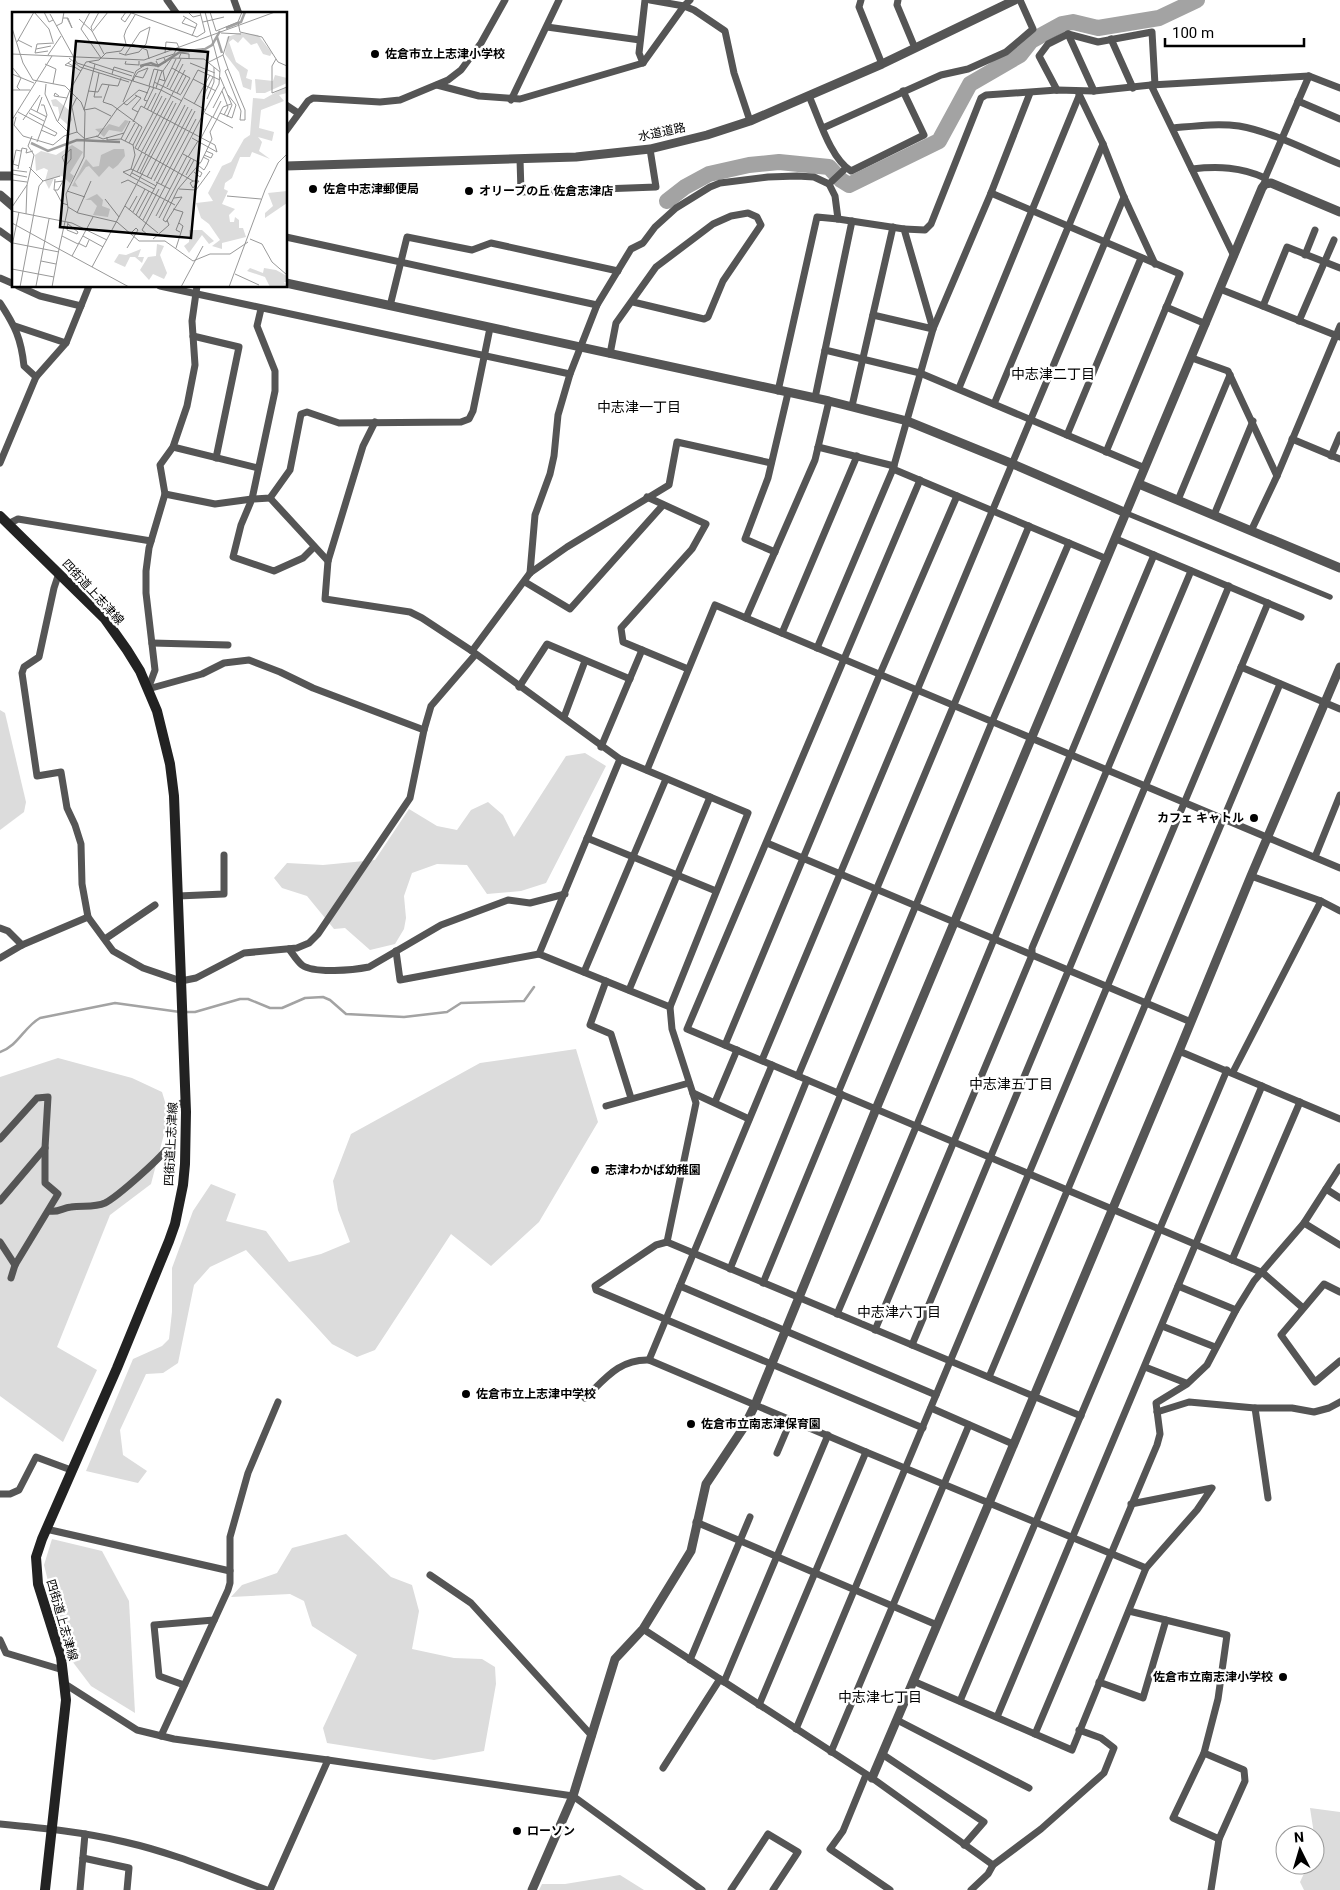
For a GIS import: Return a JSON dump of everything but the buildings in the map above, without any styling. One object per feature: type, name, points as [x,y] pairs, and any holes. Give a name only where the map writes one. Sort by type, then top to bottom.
[{"type":"main road","name":"四街道上志津線","points":[[0,516],[105,619],[127,650],[148,689],[157,711],[170,764],[174,796],[186,1101],[185,1164],[175,1224],[117,1368],[71,1470],[36,1557],[36,1572],[61,1657],[66,1700],[46,1890]]},
{"type":"street","points":[[167,0],[176,12]]},
{"type":"street","points":[[234,0],[238,12]]},
{"type":"street","points":[[288,128],[308,101],[313,98],[380,102],[400,100],[448,80],[461,70],[482,43],[505,0]]},
{"type":"street","points":[[511,100],[560,0]]},
{"type":"street","points":[[642,63],[639,53],[645,0]]},
{"type":"street","points":[[650,0],[684,6],[694,10],[725,31],[734,73],[750,121]]},
{"type":"street","points":[[437,85],[479,96],[511,100],[642,63],[690,0]]},
{"type":"street","points":[[862,0],[859,7],[882,64]]},
{"type":"street","points":[[898,0],[897,5],[915,48]]},
{"type":"street","name":"水道道路","points":[[288,166],[576,157],[650,149],[708,135],[750,121],[882,64],[1015,0]]},
{"type":"street","points":[[823,128],[940,75],[968,69],[1006,52],[1034,29],[1020,0]]},
{"type":"street","points":[[547,26],[640,40]]},
{"type":"street","points":[[1057,90],[1039,56],[1048,44],[1068,34],[1098,42],[1152,32],[1153,85],[1234,256]]},
{"type":"street","points":[[1068,34],[1094,90]]},
{"type":"street","points":[[1111,39],[1133,88]]},
{"type":"street","points":[[532,1890],[573,1796],[615,1659],[643,1629],[691,1551],[706,1484],[744,1427],[754,1404],[1309,76]]},
{"type":"street","points":[[778,390],[817,217],[904,230],[925,230],[931,224],[982,98],[986,95],[1057,90],[1079,93],[1153,85],[1309,76],[1340,88]]},
{"type":"street","points":[[809,96],[836,156],[851,171],[924,135],[903,91]]},
{"type":"street","points":[[817,648],[893,468],[933,329],[991,192],[1030,93]]},
{"type":"street","points":[[1079,93],[1155,264]]},
{"type":"street","points":[[959,388],[1079,93]]},
{"type":"street","points":[[1298,101],[1340,119]]},
{"type":"street","points":[[288,106],[298,113]]},
{"type":"street","points":[[1173,128],[1220,124],[1257,130],[1340,164]]},
{"type":"street","points":[[994,404],[1103,144]]},
{"type":"street","points":[[520,159],[521,192],[656,187],[650,149]]},
{"type":"street","points":[[1192,169],[1231,167],[1340,212]]},
{"type":"street","points":[[829,184],[846,168]]},
{"type":"street","points":[[59,574],[54,588],[39,657],[24,667],[22,673],[37,776],[61,772],[67,808],[81,844],[82,884],[88,917],[113,951],[143,968],[181,981],[196,978],[244,953],[297,948],[309,943],[318,934],[410,798],[431,706],[473,653],[530,573],[535,514],[550,474],[554,456],[558,415],[570,374],[597,305],[631,250],[643,243],[655,227],[676,208],[710,187],[733,181],[797,176],[814,177],[829,184],[834,192],[838,219]]},
{"type":"street","points":[[991,192],[1180,274],[1106,452]]},
{"type":"street","points":[[0,195],[12,205]]},
{"type":"street","points":[[762,1060],[1032,420],[1124,196]]},
{"type":"street","points":[[610,354],[616,323],[633,302],[656,267],[714,224],[731,216],[748,212],[757,217],[761,225],[724,281],[708,317],[704,319],[633,302]]},
{"type":"street","points":[[815,398],[852,222]]},
{"type":"street","points":[[852,406],[893,227]]},
{"type":"street","points":[[904,230],[933,329]]},
{"type":"street","points":[[1305,254],[1315,230]]},
{"type":"street","points":[[0,231],[12,240]]},
{"type":"street","points":[[288,237],[597,305]]},
{"type":"street","points":[[390,306],[407,237],[472,250],[492,243],[618,271]]},
{"type":"street","points":[[1299,321],[1334,240]]},
{"type":"street","points":[[1262,306],[1287,247],[1340,268]]},
{"type":"street","points":[[1067,435],[1141,258]]},
{"type":"street","points":[[0,278],[12,283]]},
{"type":"street","points":[[288,283],[852,406],[907,421],[1013,464],[1126,514],[1330,597]]},
{"type":"street","points":[[22,288],[40,296],[81,306]]},
{"type":"street","points":[[0,463],[36,376],[66,343],[88,288]]},
{"type":"street","points":[[169,288],[570,374]]},
{"type":"street","points":[[148,689],[155,670],[146,570],[151,540],[165,494],[160,465],[174,447],[187,406],[195,365],[192,321],[196,288]]},
{"type":"street","points":[[1220,289],[1338,337]]},
{"type":"street","points":[[0,303],[15,326],[22,346],[24,366],[36,376]]},
{"type":"street","points":[[1166,307],[1206,324]]},
{"type":"street","points":[[262,309],[257,326],[259,335],[272,361],[276,386],[252,499],[241,525],[233,557],[274,571],[303,558],[314,547]]},
{"type":"street","points":[[874,315],[933,329]]},
{"type":"street","points":[[15,326],[66,343]]},
{"type":"street","points":[[1251,531],[1278,476],[1292,439],[1338,337],[1340,326]]},
{"type":"street","points":[[270,498],[290,470],[301,414],[307,412],[339,423],[460,422],[469,419],[473,411],[490,328]]},
{"type":"street","points":[[193,336],[239,347],[216,458]]},
{"type":"street","points":[[825,350],[920,373],[1145,468]]},
{"type":"street","points":[[1192,358],[1228,371],[1278,476]]},
{"type":"street","points":[[1178,500],[1230,375]]},
{"type":"street","points":[[775,552],[745,539],[761,498],[772,462],[788,393]]},
{"type":"street","points":[[746,618],[814,460],[829,401]]},
{"type":"street","points":[[1214,515],[1253,421]]},
{"type":"street","points":[[376,422],[363,446],[328,562],[325,599],[410,612],[422,618],[564,717],[601,747],[620,759],[748,813],[670,1007],[672,1029],[696,1103],[667,1242]]},
{"type":"street","points":[[1331,456],[1340,435]]},
{"type":"street","points":[[1292,439],[1340,459]]},
{"type":"street","points":[[530,573],[647,497],[669,485],[677,442],[772,462]]},
{"type":"street","points":[[174,447],[258,468]]},
{"type":"street","points":[[818,447],[857,456],[893,468],[1107,559]]},
{"type":"street","points":[[782,633],[857,456]]},
{"type":"street","points":[[920,480],[687,1029],[1262,1273],[1302,1308]]},
{"type":"street","points":[[1139,484],[1340,568]]},
{"type":"street","points":[[165,494],[215,504],[270,498]]},
{"type":"street","points":[[725,1045],[880,674],[957,496]]},
{"type":"street","points":[[647,497],[706,524],[692,549],[621,628],[623,642],[688,669]]},
{"type":"street","points":[[270,498],[328,562]]},
{"type":"street","points":[[525,582],[570,609],[663,504]]},
{"type":"street","points":[[8,524],[18,520],[151,540]]},
{"type":"street","points":[[798,1076],[1030,526]]},
{"type":"street","points":[[1116,539],[1301,616]]},
{"type":"street","points":[[763,1283],[992,722],[1069,543]]},
{"type":"street","points":[[837,1314],[1154,555]]},
{"type":"street","points":[[875,1330],[955,1142],[1032,955],[1032,948],[1106,770],[1191,571]]},
{"type":"street","points":[[912,1345],[1229,586]]},
{"type":"street","points":[[796,1729],[1268,603]]},
{"type":"street","points":[[647,770],[714,605],[1340,868]]},
{"type":"street","points":[[152,644],[228,645]]},
{"type":"street","points":[[520,687],[547,644],[630,679]]},
{"type":"street","points":[[601,747],[642,650]]},
{"type":"street","points":[[148,689],[202,674],[224,663],[249,660],[313,688],[424,730]]},
{"type":"street","points":[[564,717],[585,661]]},
{"type":"street","points":[[1241,667],[1340,709]]},
{"type":"street","points":[[890,1890],[830,1850],[843,1831],[897,1720],[1113,1209],[1250,876],[1268,838],[1340,667]]},
{"type":"street","points":[[989,1377],[1280,684]]},
{"type":"street","points":[[539,954],[620,759]]},
{"type":"street","points":[[584,972],[666,779]]},
{"type":"street","points":[[1315,857],[1340,795]]},
{"type":"street","points":[[629,990],[710,797]]},
{"type":"street","points":[[587,838],[716,891]]},
{"type":"street","points":[[767,843],[1191,1022]]},
{"type":"street","points":[[178,896],[224,894],[224,855]]},
{"type":"street","points":[[1250,876],[1321,901],[1340,911]]},
{"type":"street","points":[[289,949],[302,966],[317,969],[356,969],[368,966],[441,925],[508,900],[530,903],[565,894]]},
{"type":"street","points":[[960,1701],[1159,1229],[1230,1071],[1321,901]]},
{"type":"street","points":[[105,939],[155,905]]},
{"type":"street","points":[[0,958],[22,945],[88,917]]},
{"type":"street","points":[[0,928],[8,931],[22,945]]},
{"type":"street","points":[[396,950],[400,980],[539,954],[670,1007]]},
{"type":"street","points":[[606,981],[590,1025],[611,1034],[631,1098]]},
{"type":"street","points":[[714,1102],[737,1050]]},
{"type":"street","points":[[1179,1051],[1340,1119]]},
{"type":"street","points":[[649,1360],[772,1064]]},
{"type":"street","points":[[730,1269],[807,1080]]},
{"type":"street","points":[[606,1106],[689,1083]]},
{"type":"street","points":[[997,1717],[1262,1086]]},
{"type":"street","points":[[693,1093],[749,1119]]},
{"type":"street","points":[[0,1139],[37,1098],[48,1097],[44,1183],[58,1194],[15,1265],[11,1278]]},
{"type":"street","points":[[49,1210],[55,1212],[69,1207],[90,1207],[103,1204],[114,1197],[166,1150],[171,1139],[171,1116],[181,1103],[186,1101]]},
{"type":"street","points":[[1232,1260],[1300,1102]]},
{"type":"street","points":[[0,1201],[45,1148]]},
{"type":"street","points":[[1035,1734],[1157,1445],[1160,1434],[1156,1403],[1186,1383],[1207,1365],[1236,1310],[1254,1281],[1304,1223],[1340,1167]]},
{"type":"street","points":[[1326,1190],[1340,1198]]},
{"type":"street","points":[[1304,1223],[1340,1245]]},
{"type":"street","points":[[0,1242],[15,1265]]},
{"type":"street","points":[[923,1428],[596,1290],[595,1286],[656,1245],[667,1242],[1081,1416]]},
{"type":"street","points":[[1340,1292],[1324,1284],[1281,1335],[1315,1382],[1340,1361]]},
{"type":"street","points":[[680,1286],[936,1395]]},
{"type":"street","points":[[1178,1286],[1236,1310]]},
{"type":"street","points":[[1162,1326],[1215,1348]]},
{"type":"street","points":[[584,1398],[620,1366],[630,1362],[649,1360],[1146,1568]]},
{"type":"street","points":[[1145,1367],[1186,1383]]},
{"type":"street","points":[[160,1736],[228,1590],[230,1538],[248,1474],[278,1402]]},
{"type":"street","points":[[1157,1412],[1188,1402],[1254,1408],[1292,1408],[1314,1412],[1329,1408],[1340,1402]]},
{"type":"street","points":[[931,1408],[1013,1444]]},
{"type":"street","points":[[1254,1408],[1268,1498]]},
{"type":"street","points":[[777,1453],[790,1420]]},
{"type":"street","points":[[831,1752],[969,1425]]},
{"type":"street","points":[[663,1768],[722,1680],[828,1436]]},
{"type":"street","points":[[759,1705],[866,1452]]},
{"type":"street","points":[[0,1494],[10,1494],[19,1490],[36,1457],[71,1470]]},
{"type":"street","points":[[913,1681],[1072,1750],[1146,1568],[1197,1510],[1212,1488],[1131,1504]]},
{"type":"street","points":[[690,1660],[750,1517]]},
{"type":"street","points":[[696,1522],[937,1625]]},
{"type":"street","points":[[46,1529],[230,1571]]},
{"type":"street","points":[[430,1575],[471,1603],[592,1736]]},
{"type":"street","points":[[1129,1611],[1228,1635],[1218,1699],[1204,1753],[1173,1818],[1219,1840]]},
{"type":"street","points":[[184,1685],[159,1676],[154,1625],[214,1620]]},
{"type":"street","points":[[1099,1682],[1143,1698],[1166,1620]]},
{"type":"street","points":[[643,1629],[869,1776],[993,1865]]},
{"type":"street","points":[[0,1640],[6,1653],[63,1670]]},
{"type":"street","points":[[65,1684],[137,1730],[160,1736],[573,1796],[702,1890]]},
{"type":"street","points":[[897,1720],[1029,1788]]},
{"type":"street","points":[[971,1890],[988,1874],[993,1865],[1041,1829],[1104,1773],[1114,1748],[1101,1738],[1080,1730]]},
{"type":"street","points":[[1204,1753],[1244,1770],[1245,1776],[1245,1780],[1219,1840],[1211,1890]]},
{"type":"street","points":[[882,1754],[984,1822],[964,1845]]},
{"type":"street","points":[[0,1824],[85,1834],[158,1850],[269,1890],[328,1760]]},
{"type":"street","points":[[80,1890],[85,1834]]},
{"type":"street","points":[[731,1890],[768,1834],[798,1852],[773,1890]]},
{"type":"street","points":[[83,1858],[129,1868],[126,1890]]},
{"type":"shaded area","points":[[0,710],[5,713],[26,802],[24,812],[0,830]]},
{"type":"shaded area","points":[[585,753],[606,766],[546,883],[521,891],[487,894],[467,865],[437,864],[412,873],[404,896],[406,918],[404,929],[395,944],[370,950],[345,928],[334,929],[307,896],[282,888],[274,878],[287,863],[323,865],[375,860],[409,809],[437,826],[457,830],[471,810],[488,802],[503,815],[514,837],[566,756]]},
{"type":"shaded area","points":[[576,1049],[598,1122],[539,1222],[491,1266],[451,1234],[375,1350],[357,1357],[332,1344],[246,1250],[210,1267],[194,1285],[178,1363],[163,1373],[146,1374],[120,1430],[123,1455],[147,1471],[138,1483],[86,1471],[133,1359],[162,1346],[169,1339],[172,1312],[172,1268],[193,1211],[211,1184],[236,1194],[226,1221],[266,1231],[289,1262],[321,1254],[350,1242],[338,1210],[333,1181],[351,1134],[480,1063]]},
{"type":"shaded area","points":[[58,1058],[132,1078],[162,1092],[169,1115],[151,1184],[110,1215],[57,1347],[97,1370],[63,1442],[0,1396],[0,1077]]},
{"type":"shaded area","points":[[346,1534],[391,1577],[412,1585],[419,1611],[412,1649],[454,1658],[482,1659],[495,1667],[496,1684],[484,1751],[434,1760],[327,1743],[323,1728],[357,1655],[312,1626],[304,1601],[290,1594],[231,1597],[242,1585],[277,1573],[292,1548]]},
{"type":"shaded area","points":[[52,1539],[102,1551],[129,1601],[135,1713],[91,1686],[66,1653],[44,1565]]},
{"type":"shaded area","points":[[1310,1808],[1340,1812],[1340,1890],[1304,1890],[1300,1882],[1303,1875],[1325,1875],[1325,1825],[1313,1825]]},
{"type":"shaded area","points":[[620,1875],[644,1890],[539,1890],[542,1884],[565,1884]]},
{"type":"waterway","points":[[667,201],[685,187],[709,174],[749,165],[779,162],[829,167],[841,180],[849,185],[939,141],[970,84],[1020,55],[1031,41],[1062,24],[1073,22],[1098,28],[1159,18],[1197,0]]},
{"type":"waterway","points":[[186,1012],[195,1012],[240,999],[248,999],[270,1008],[282,1008],[305,998],[323,997],[330,1000],[346,1014],[404,1017],[447,1012],[461,1003],[524,1001],[534,987]]},
{"type":"waterway","points":[[0,1052],[12,1045],[40,1018],[115,1003],[180,1012]]},
{"type":"place","name":"佐倉市立上志津小学校","points":[[375,54]]},
{"type":"place","name":"佐倉中志津郵便局","points":[[313,189]]},
{"type":"place","name":"オリーブの丘 佐倉志津店","points":[[469,191]]},
{"type":"place","name":"カフェ キャトル","points":[[1254,818]]},
{"type":"place","name":"志津わかば幼稚園","points":[[595,1170]]},
{"type":"place","name":"佐倉市立上志津中学校","points":[[466,1394]]},
{"type":"place","name":"佐倉市立南志津保育園","points":[[691,1424]]},
{"type":"place","name":"佐倉市立南志津小学校","points":[[1283,1677]]},
{"type":"place","name":"ローソン","points":[[517,1831]]},
{"type":"district","name":"中志津二丁目","points":[[1053,374]]},
{"type":"district","name":"中志津一丁目","points":[[639,407]]},
{"type":"district","name":"中志津五丁目","points":[[1011,1084]]},
{"type":"district","name":"中志津六丁目","points":[[899,1312]]},
{"type":"district","name":"中志津七丁目","points":[[880,1697]]}]
